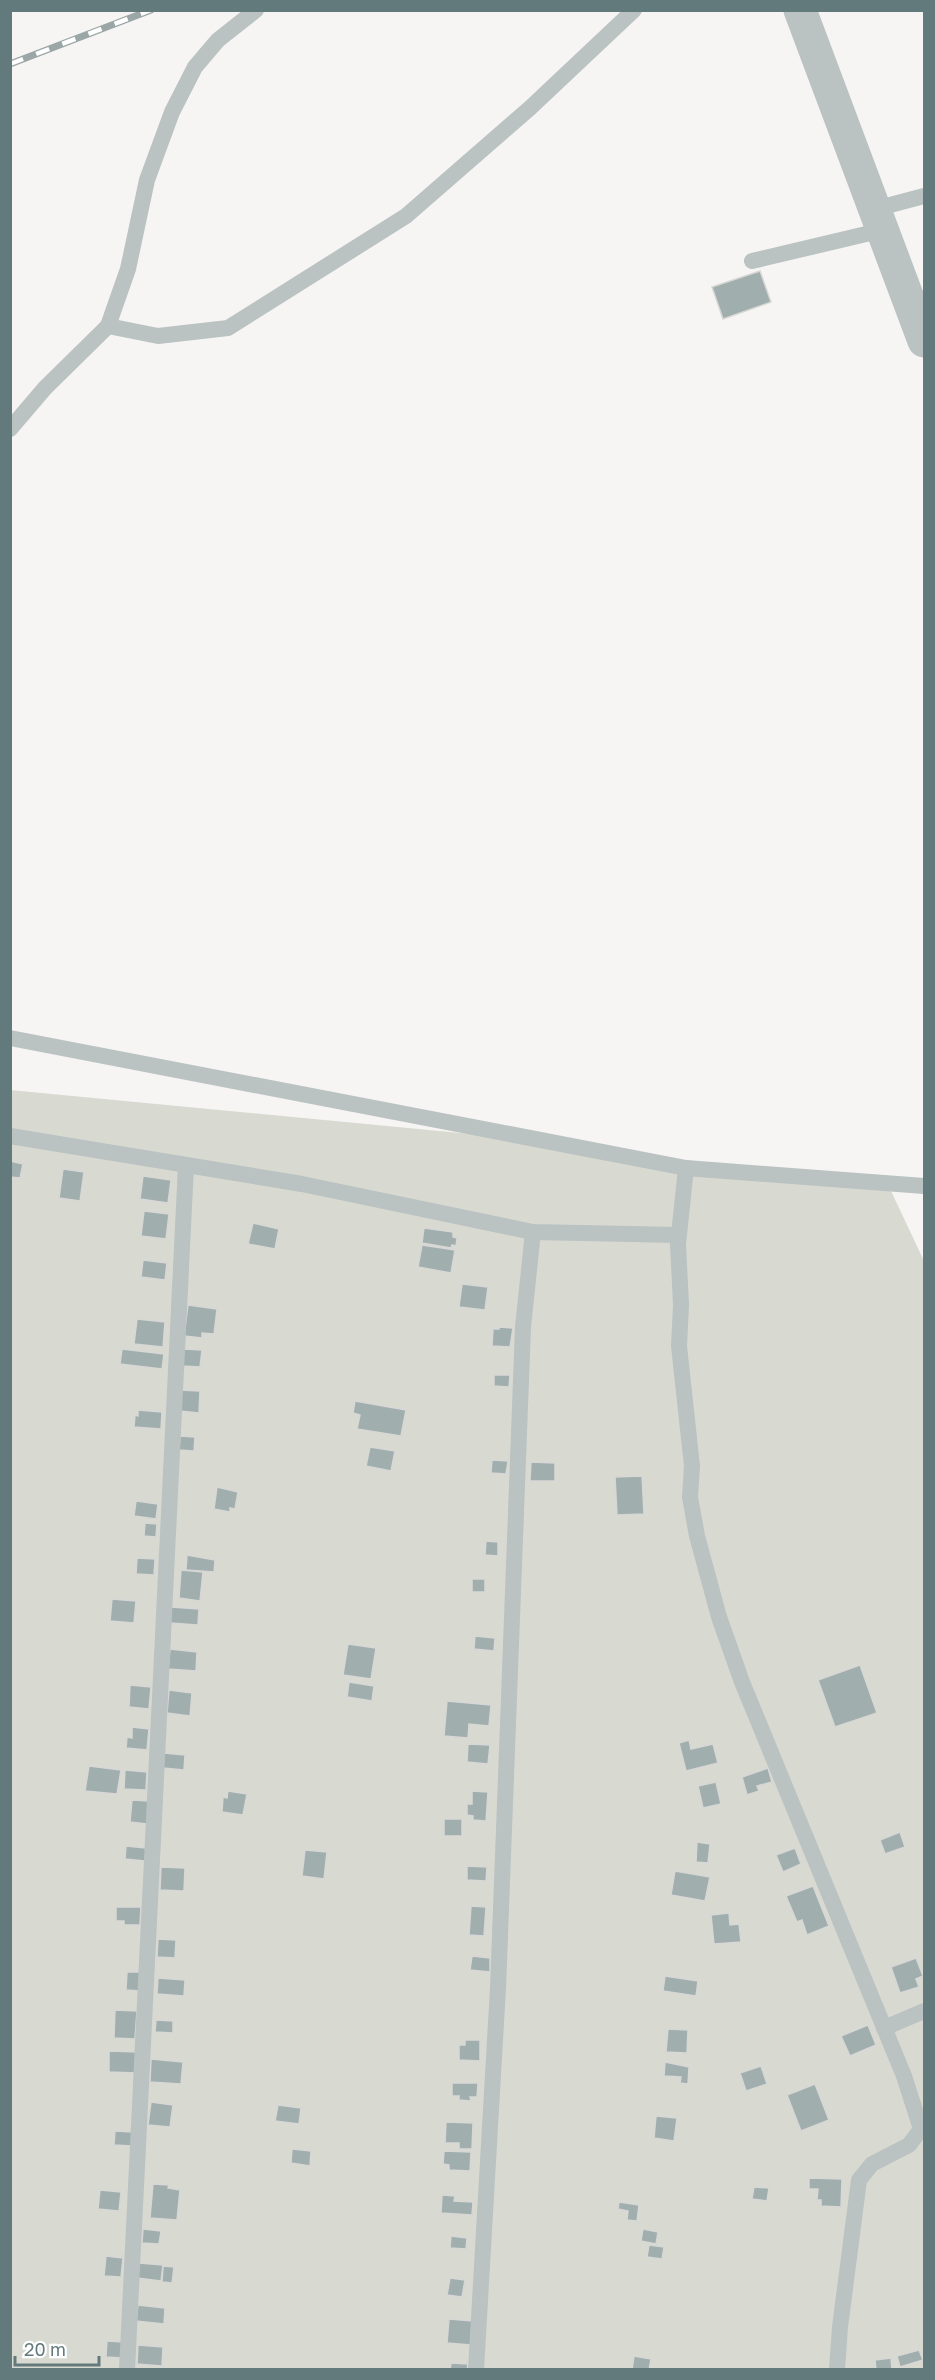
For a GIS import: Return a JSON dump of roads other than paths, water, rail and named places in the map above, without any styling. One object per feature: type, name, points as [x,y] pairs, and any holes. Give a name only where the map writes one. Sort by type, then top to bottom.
[{"type":"street","points":[[800,10],[924,340]]},
{"type":"lane","points":[[10,429],[45,388],[108,326],[128,269],[147,180],[172,112],[195,67],[218,40],[256,10]]},
{"type":"lane","points":[[108,326],[158,336],[228,328],[406,216],[530,108],[634,10]]},
{"type":"lane","points":[[752,261],[879,219],[924,196]]},
{"type":"lane","points":[[10,1038],[686,1168],[924,1186]]},
{"type":"lane","points":[[10,1136],[302,1184],[532,1232],[679,1234]]},
{"type":"lane","points":[[127,2370],[186,1166]]},
{"type":"lane","points":[[686,1168],[679,1234],[681,1305],[679,1346],[692,1466],[690,1497],[697,1536],[719,1617],[742,1682],[904,2076],[921,2128],[909,2145],[872,2164],[859,2180],[840,2327],[837,2370]]},
{"type":"lane","points":[[476,2370],[498,1988],[523,1327],[532,1232]]},
{"type":"lane","points":[[884,2028],[924,2011]]},
{"type":"railway","points":[[10,64],[151,10]]}]
